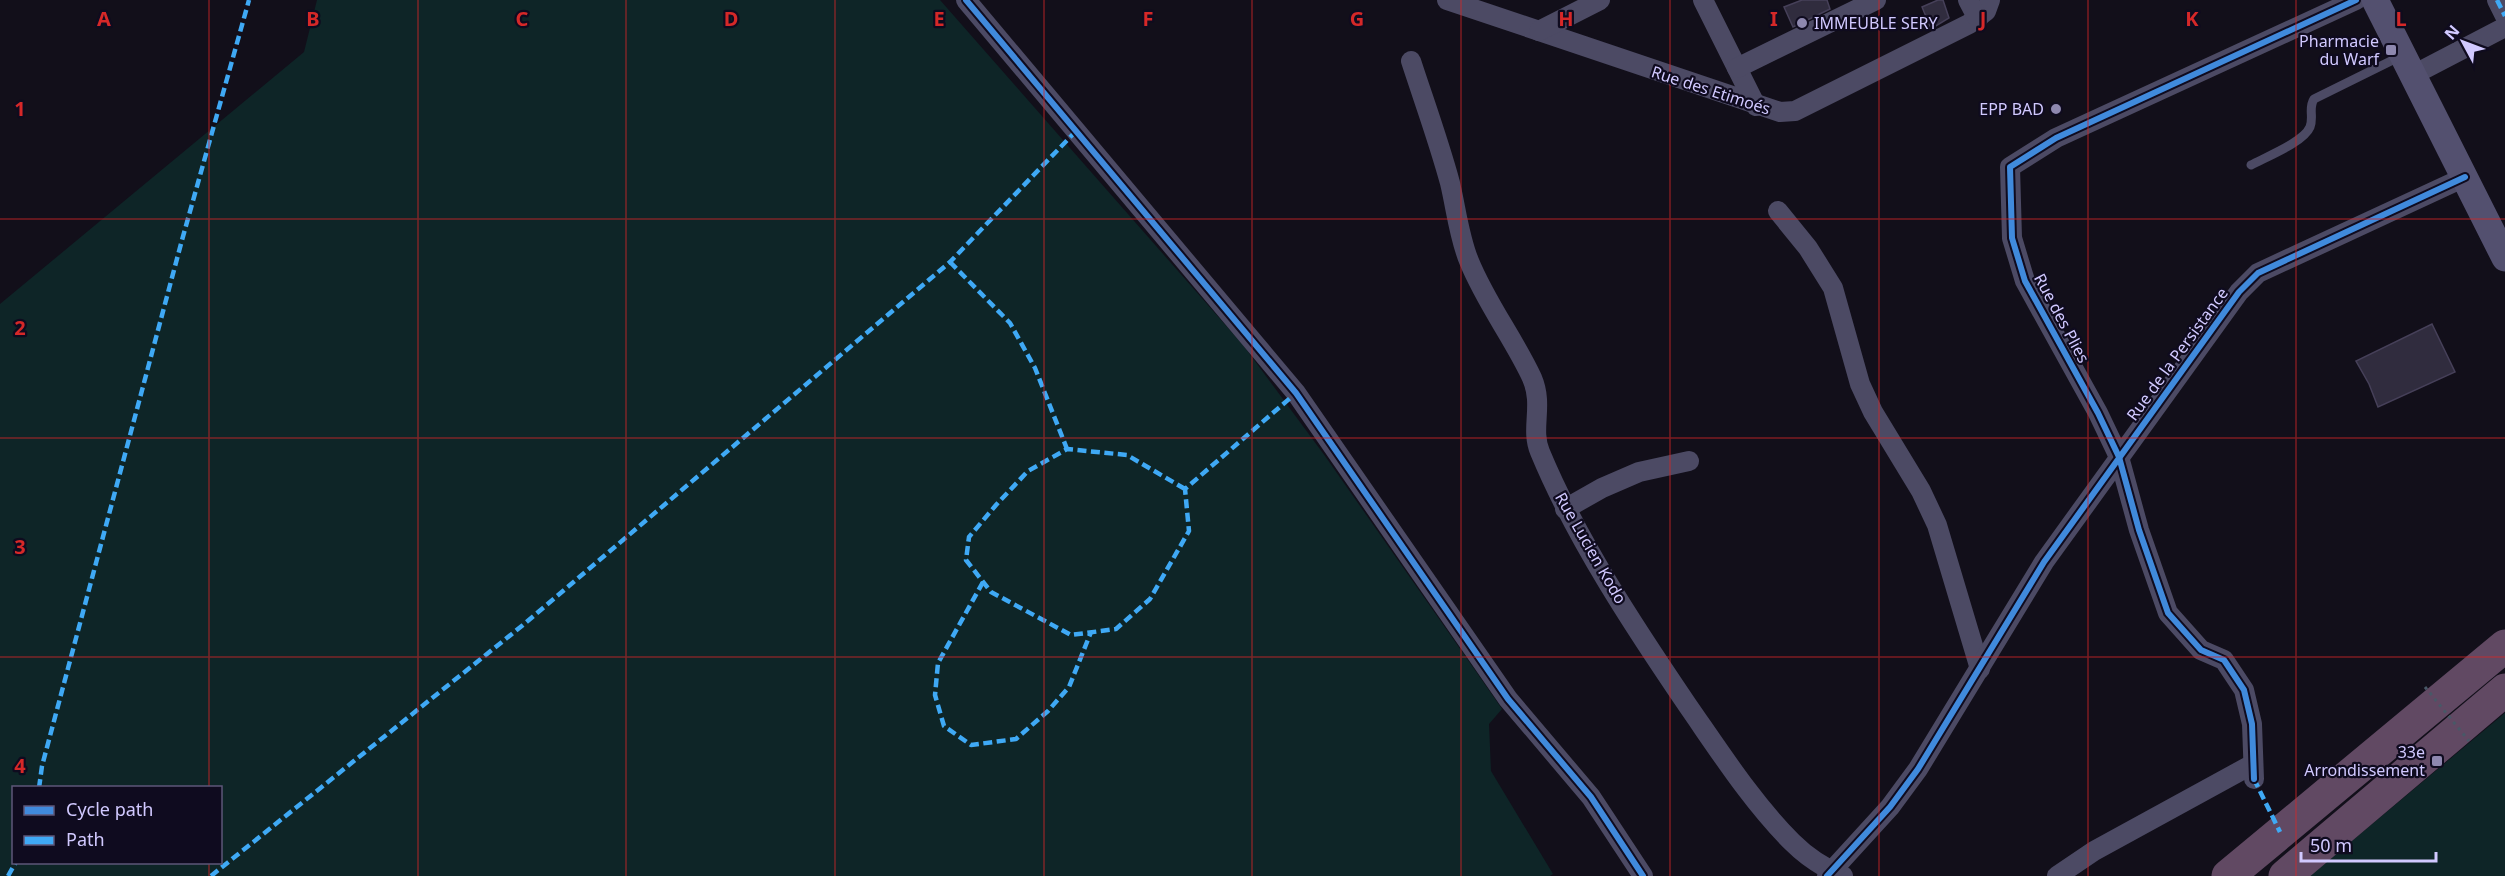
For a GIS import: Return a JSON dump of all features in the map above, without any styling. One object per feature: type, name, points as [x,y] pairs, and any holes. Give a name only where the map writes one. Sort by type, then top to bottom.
[{"type":"highway","points":[[2228,876],[2505,646]]},
{"type":"highway","points":[[2285,876],[2505,690]]},
{"type":"street","points":[[966,0],[1296,393],[1508,699],[1591,797],[1644,876]]},
{"type":"street","name":"Rue des Etimoés","points":[[1447,0],[1473,5],[1539,31],[1756,106],[1780,112],[1795,111],[1978,19]]},
{"type":"street","points":[[1539,31],[1600,0]]},
{"type":"street","points":[[1703,0],[1756,106]]},
{"type":"street","points":[[1737,68],[1876,0]]},
{"type":"street","points":[[1968,0],[1978,19],[1986,10],[1989,0]]},
{"type":"street","name":"Rue des Plies","points":[[2057,876],[2094,851],[2254,771],[2252,724],[2244,690],[2224,660],[2201,650],[2168,613],[2139,530],[2119,457],[2098,413],[2025,281],[2012,238],[2010,167],[2056,138],[2356,0]]},
{"type":"street","points":[[2375,0],[2505,258]]},
{"type":"street","points":[[2497,0],[2505,16]]},
{"type":"street","points":[[2408,65],[2505,27]]},
{"type":"street","name":"Rue Lucien Kodo","points":[[1411,61],[1449,181],[1468,259],[1485,296],[1532,378],[1538,397],[1535,432],[1538,449],[1565,509],[1650,650],[1724,757],[1794,844],[1833,874]]},
{"type":"street","name":"Rue de la Persistance","points":[[1833,874],[1890,807],[1945,728],[2044,562],[2227,307],[2258,273],[2464,177]]},
{"type":"street","points":[[1778,211],[1808,248],[1833,288],[1860,384],[1873,412],[1921,490],[1936,525],[1980,669]]},
{"type":"street","points":[[1565,509],[1602,488],[1639,472],[1689,461]]},
{"type":"lane","points":[[2251,165],[2301,138],[2310,128],[2311,105],[2314,99],[2408,65]]},
{"type":"path","points":[[2425,687],[2469,741]]},
{"type":"green space","points":[[317,0],[940,0],[1243,345],[1325,456],[1502,709],[1489,724],[1491,771],[1553,874],[1550,876],[0,876],[0,304],[304,52]]},
{"type":"green space","points":[[2505,713],[2505,876],[2310,876]]},
{"type":"building","name":"IMMEUBLE SERY","points":[[1802,0],[1827,0],[1830,9],[1793,27],[1784,7]]},
{"type":"building","points":[[1943,0],[1949,18],[1931,29],[1922,7]]},
{"type":"building","points":[[2432,324],[2455,372],[2378,407],[2369,384],[2356,361]]},
{"type":"marked path","points":[[39,786],[42,766],[182,240],[249,0]]},
{"type":"marked path","points":[[2497,0],[2505,16]]},
{"type":"marked path","points":[[211,876],[523,625],[950,262],[1076,131]]},
{"type":"marked path","points":[[950,262],[1010,323],[1035,368],[1067,449]]},
{"type":"marked path","points":[[1185,489],[1127,455],[1067,449],[1028,471],[996,505],[969,537],[966,560],[991,592],[1071,635],[1116,629],[1150,599],[1189,531],[1185,489],[1296,393]]},
{"type":"marked path","points":[[983,582],[938,663],[935,695],[944,726],[971,745],[1016,739],[1048,711],[1069,687],[1091,632]]},
{"type":"marked path","points":[[2254,779],[2280,832]]},
{"type":"marked path","points":[[8,876],[15,864]]},
{"type":"cycle path","points":[[966,0],[1296,393],[1508,699],[1591,797],[1643,876]]},
{"type":"cycle path","points":[[2254,779],[2252,724],[2244,690],[2224,660],[2201,650],[2168,613],[2139,530],[2119,457],[2098,413],[2025,281],[2012,238],[2010,167],[2056,138],[2356,0]]},
{"type":"cycle path","points":[[1827,876],[1890,807],[1918,769],[2044,562],[2239,292],[2258,273],[2465,177]]},
{"type":"place","name":"IMMEUBLE SERY","points":[[1802,23]]},
{"type":"place","name":"Pharmacie du Warf","points":[[2391,50]]},
{"type":"place","name":"EPP BAD","points":[[2056,109]]},
{"type":"place","name":"33e Arrondissement","points":[[2437,761]]}]
